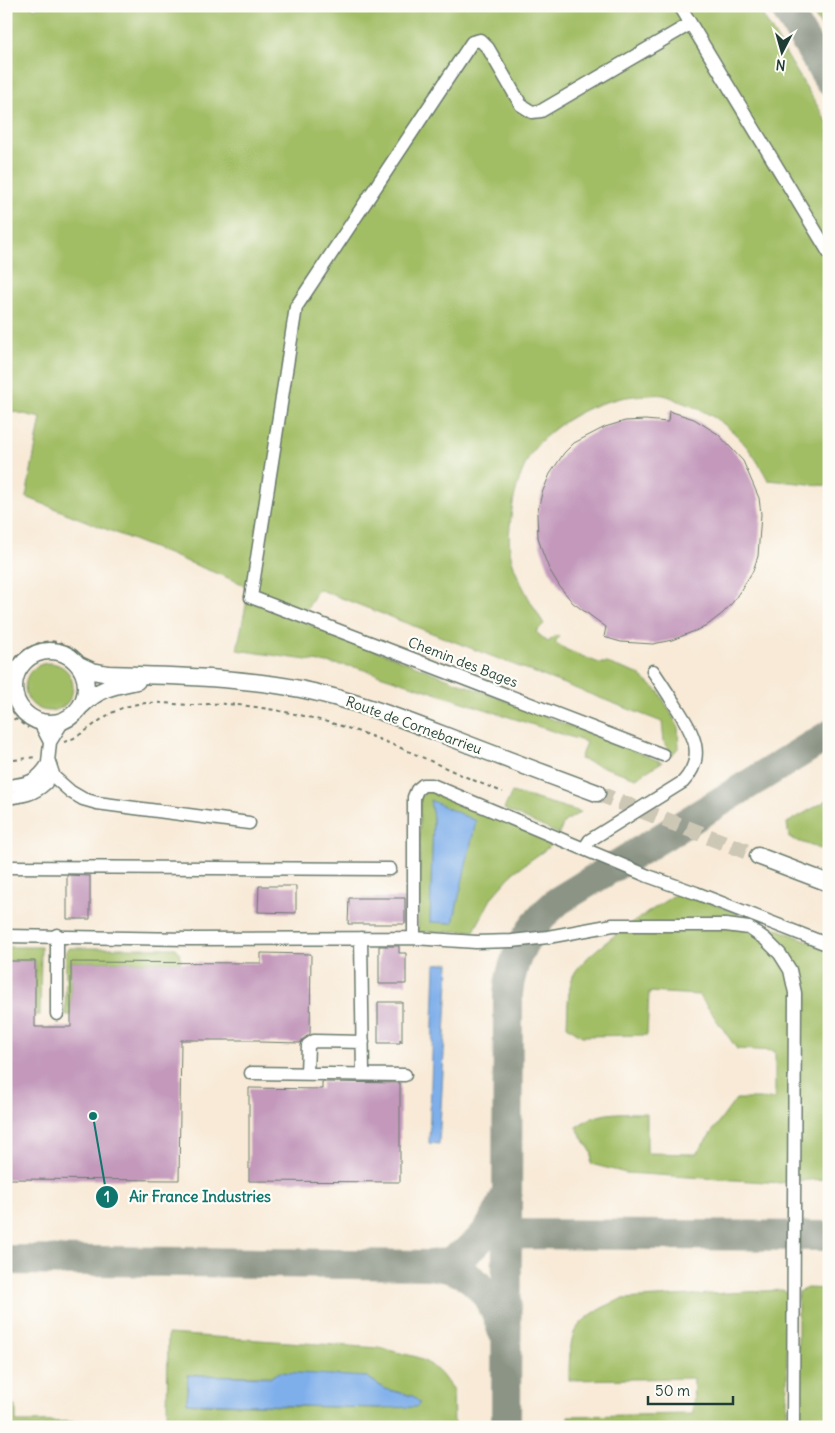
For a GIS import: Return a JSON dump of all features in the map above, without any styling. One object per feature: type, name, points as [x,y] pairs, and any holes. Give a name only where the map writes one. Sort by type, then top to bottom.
[{"type":"main road","points":[[46,651],[59,652],[79,659],[86,684],[81,706],[74,714],[63,721],[34,725],[28,716],[13,707],[16,699],[14,680],[10,674],[24,661],[34,654],[46,651]]},
{"type":"main road","name":"Route de Cornebarrieu","points":[[79,659],[92,671],[108,674],[210,677],[300,689],[336,698],[378,710],[597,794]]},
{"type":"main road","name":"Route de Cornebarrieu","points":[[81,706],[94,693],[110,687],[166,676]]},
{"type":"main road","points":[[758,856],[829,883]]},
{"type":"street","points":[[680,6],[829,253]]},
{"type":"street","name":"Chemin des Bages","points":[[663,756],[251,597],[296,307],[472,42],[480,40],[488,48],[521,105],[532,112],[541,111],[690,24]]},
{"type":"street","points":[[584,849],[590,840],[683,782],[691,773],[695,760],[695,745],[692,731],[653,671]]},
{"type":"street","points":[[6,786],[26,784],[43,772],[43,759],[55,743],[63,721]]},
{"type":"street","points":[[34,725],[55,743]]},
{"type":"street","points":[[6,798],[26,796],[37,792],[46,784],[43,759]]},
{"type":"street","points":[[43,759],[54,777],[83,799],[97,803],[249,823]]},
{"type":"street","points":[[414,938],[414,797],[417,790],[423,785],[432,785],[648,876],[829,945]]},
{"type":"street","points":[[6,867],[390,869]]},
{"type":"street","points":[[6,936],[188,939],[414,938],[476,942],[548,937],[613,925],[726,925],[749,928],[765,939],[780,954],[790,970],[795,993],[793,1427]]},
{"type":"street","points":[[57,936],[57,1014]]},
{"type":"street","points":[[361,938],[363,1074]]},
{"type":"street","points":[[307,1073],[308,1045],[310,1043],[314,1041],[363,1042]]},
{"type":"street","points":[[250,1073],[405,1075]]},
{"type":"path","points":[[10,674],[21,652],[40,642],[58,642],[68,646],[79,659]]},
{"type":"path","points":[[55,743],[66,742],[116,709],[129,706],[157,702],[240,706],[304,717],[379,739],[503,792]]},
{"type":"path","points":[[6,716],[34,725]]},
{"type":"path","points":[[6,761],[43,759]]},
{"type":"green space","points":[[6,6],[32,6],[34,9],[39,6],[757,6],[829,125],[829,486],[768,480],[743,442],[710,415],[665,395],[633,396],[590,408],[563,423],[540,442],[530,455],[519,480],[514,496],[510,525],[509,539],[515,569],[544,624],[536,632],[548,642],[556,635],[559,637],[555,642],[567,650],[599,663],[607,663],[638,674],[659,692],[678,726],[679,747],[671,756],[664,742],[662,722],[318,589],[306,611],[267,597],[238,582],[26,497],[41,418],[6,410]]},
{"type":"green space","points":[[809,6],[829,6],[829,39]]},
{"type":"green space","points":[[247,600],[662,762],[636,778],[580,759],[586,742],[355,667],[237,650]]},
{"type":"green space","points":[[44,663],[54,663],[63,667],[69,673],[72,678],[72,696],[63,707],[54,711],[44,711],[35,707],[29,701],[25,692],[25,682],[29,673],[35,667]]},
{"type":"green space","points":[[428,788],[556,842],[514,872],[492,897],[474,931],[418,932],[420,796]],"holes":[[[431,800],[461,886],[453,923],[430,922],[433,818]]]},
{"type":"green space","points":[[512,792],[581,812],[564,822],[559,834],[504,809]]},
{"type":"green space","points":[[829,799],[829,852],[789,838],[787,823]]},
{"type":"green space","points":[[680,891],[829,949],[829,1179],[781,1183],[626,1173],[591,1164],[592,1153],[576,1127],[593,1118],[619,1113],[647,1113],[647,1153],[696,1154],[736,1099],[775,1099],[775,1051],[737,1049],[699,995],[649,992],[647,1035],[582,1036],[567,1026],[570,988],[573,976],[580,966],[605,943]]},
{"type":"green space","points":[[6,947],[41,947],[40,1015],[35,1015],[35,961],[6,961]]},
{"type":"green space","points":[[70,948],[176,948],[180,953],[181,962],[71,962],[71,1015],[65,1015],[66,951]]},
{"type":"green space","points":[[807,1288],[829,1289],[829,1427],[798,1427],[798,1292]]},
{"type":"green space","points":[[782,1290],[787,1292],[787,1427],[568,1427],[568,1416],[693,1414],[694,1378],[569,1380],[570,1354],[576,1329],[585,1319],[597,1311],[622,1299]]},
{"type":"green space","points":[[168,1334],[380,1348],[417,1357],[431,1365],[441,1374],[453,1390],[454,1427],[6,1427],[6,1405],[16,1406],[16,1422],[167,1421]],"holes":[[[189,1375],[367,1377],[385,1389],[413,1396],[379,1408],[187,1403]]]},
{"type":"water","points":[[430,800],[476,821],[453,923],[430,922],[433,818]]},
{"type":"water","points":[[449,963],[439,1144],[429,1143],[435,964]]},
{"type":"water","points":[[280,1372],[367,1377],[385,1389],[413,1396],[420,1403],[416,1407],[379,1408],[187,1403],[188,1375],[271,1377]]},
{"type":"building","points":[[669,411],[694,419],[718,434],[743,461],[759,498],[761,514],[758,556],[753,571],[733,602],[723,613],[705,627],[672,640],[653,644],[621,642],[604,637],[606,627],[573,603],[560,587],[549,569],[542,551],[538,537],[537,514],[542,493],[550,474],[564,453],[574,443],[605,427],[625,421],[668,422]]},
{"type":"building","points":[[67,875],[90,876],[90,919],[67,919]]},
{"type":"building","points":[[259,886],[296,886],[296,913],[258,912]]},
{"type":"building","points":[[349,898],[405,898],[405,924],[348,924]]},
{"type":"building","points":[[379,946],[399,946],[399,953],[406,953],[406,984],[379,984]]},
{"type":"building","points":[[261,953],[311,954],[310,1034],[300,1043],[260,1042],[260,1040],[181,1040],[179,1180],[6,1179],[6,961],[35,961],[35,1027],[71,1027],[71,962],[261,963]]},
{"type":"building","points":[[378,1002],[402,1002],[402,1043],[400,1039],[400,1043],[378,1043]]},
{"type":"building","points":[[322,1082],[400,1083],[400,1182],[249,1181],[249,1088],[322,1089]]},
{"type":"taxiway","points":[[784,6],[829,80]]},
{"type":"taxiway","points":[[506,1427],[508,993],[510,979],[518,954],[539,920],[558,901],[829,735]]},
{"type":"taxiway","points":[[430,1265],[450,1261],[477,1243],[496,1217],[505,1197]]},
{"type":"taxiway","points":[[507,1234],[829,1236]]},
{"type":"taxiway","points":[[6,1260],[430,1265],[451,1269],[464,1274],[479,1286],[491,1302],[502,1330]]},
{"type":"tunnel","points":[[597,793],[758,856]]},
{"type":"place","name":"Air France Industries","points":[[93,1116]]}]
